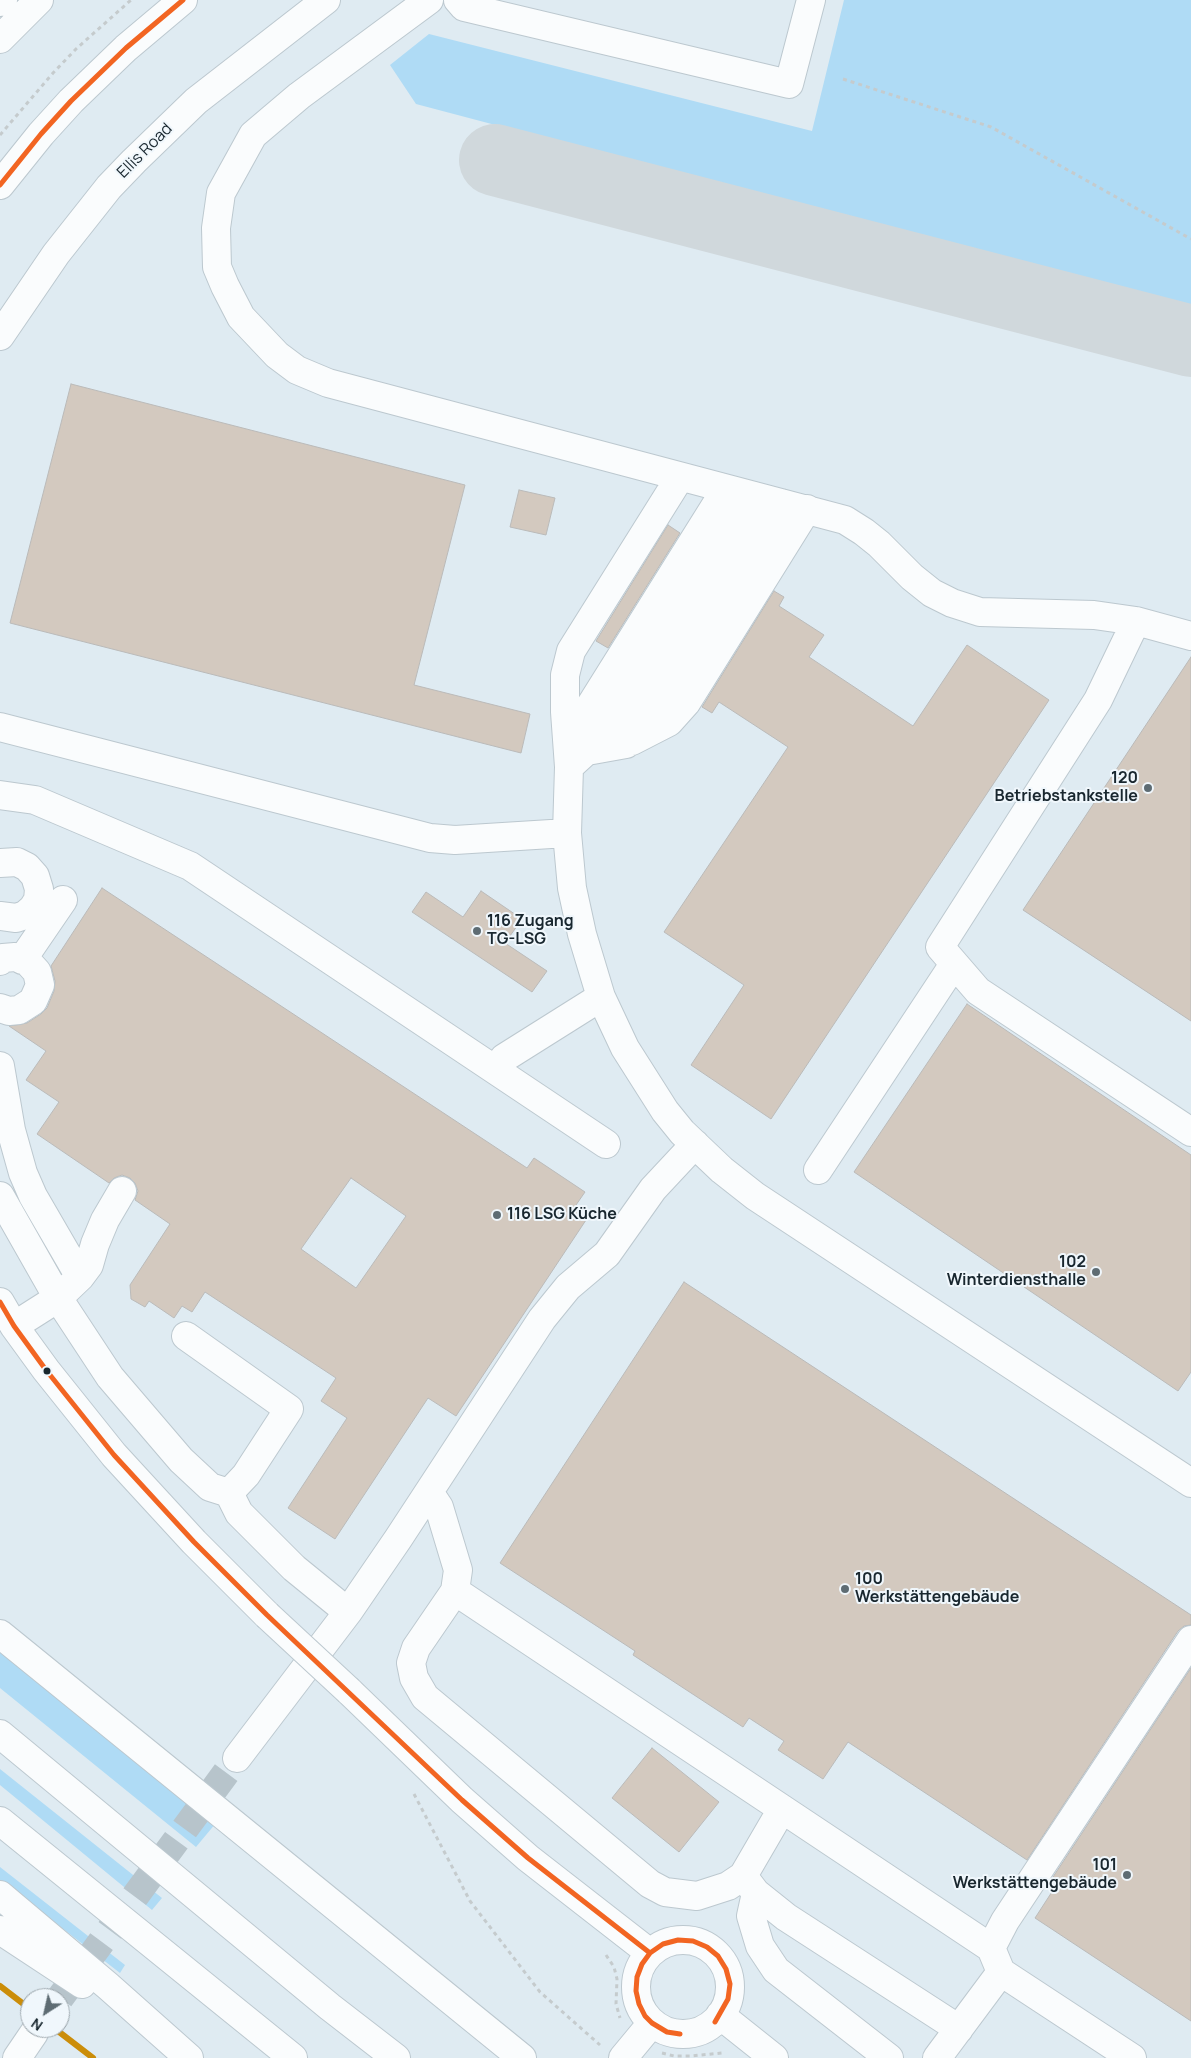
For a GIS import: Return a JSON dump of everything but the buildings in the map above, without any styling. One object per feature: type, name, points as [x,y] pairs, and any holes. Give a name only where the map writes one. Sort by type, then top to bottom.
[{"type":"main road","points":[[0,40],[39,0]]},
{"type":"main road","points":[[0,185],[41,134],[72,101],[126,48],[183,0]]},
{"type":"main road","name":"Ellis Road","points":[[0,336],[56,254],[109,187],[134,161],[196,102],[326,0]]},
{"type":"main road","points":[[429,0],[298,96],[253,135],[221,193],[216,228],[217,267],[241,317],[277,355],[297,370],[336,386],[845,520],[879,544],[912,577],[932,593],[952,603],[980,612],[1094,614],[1136,621],[1191,636]]},
{"type":"main road","points":[[458,0],[464,7],[789,84],[811,0]]},
{"type":"main road","points":[[578,759],[565,712],[565,675],[571,651],[680,477]]},
{"type":"main road","points":[[726,489],[582,720],[568,833],[572,888],[582,934],[601,996],[625,1048],[665,1111],[722,1170],[755,1196],[1191,1482]]},
{"type":"main road","points":[[578,759],[605,734],[754,496]]},
{"type":"main road","points":[[578,759],[626,744],[669,722],[686,703],[794,506]]},
{"type":"main road","points":[[1136,621],[1098,700],[940,947],[978,991],[1191,1132]]},
{"type":"main road","points":[[0,727],[430,838],[455,840],[568,833]]},
{"type":"main road","points":[[0,795],[35,800],[190,866],[606,1144]]},
{"type":"main road","points":[[0,864],[17,862],[27,867],[35,876],[39,889],[38,900],[25,915],[16,918],[0,916]]},
{"type":"main road","points":[[6,959],[63,900]]},
{"type":"main road","points":[[0,1008],[9,1011],[19,1010],[33,1002],[40,985],[37,972],[27,961],[6,959]]},
{"type":"main road","points":[[818,1170],[954,964]]},
{"type":"main road","points":[[496,1070],[504,1058],[601,996]]},
{"type":"main road","points":[[0,1066],[11,1130],[22,1173],[33,1196],[80,1277]]},
{"type":"main road","points":[[238,1758],[348,1612],[542,1319],[568,1287],[608,1254],[653,1189],[695,1144]]},
{"type":"main road","points":[[14,1326],[58,1298],[80,1277],[89,1265],[105,1220],[122,1192]]},
{"type":"main road","points":[[0,1196],[58,1298],[110,1377],[180,1460],[210,1487],[229,1494],[239,1514],[294,1568],[348,1612]]},
{"type":"main road","points":[[0,1302],[14,1326],[46,1370],[114,1455],[194,1542],[267,1615],[455,1793],[521,1851],[650,1953]]},
{"type":"main road","points":[[186,1336],[289,1409],[246,1475],[229,1494]]},
{"type":"main road","points":[[429,1492],[439,1507],[458,1570],[456,1591],[416,1648],[411,1663],[414,1678],[425,1697],[650,1884],[665,1892],[697,1896],[728,1886],[749,1884],[786,1917],[959,2029]]},
{"type":"main road","points":[[456,1591],[782,1809],[1132,2058]]},
{"type":"main road","points":[[0,1634],[522,2058]]},
{"type":"main road","points":[[937,2058],[959,2029],[996,1960],[1005,1921],[1191,1640]]},
{"type":"main road","points":[[0,1734],[330,2007],[396,2058]]},
{"type":"main road","points":[[782,1809],[749,1884],[751,1916],[760,1946],[776,1970],[889,2058]]},
{"type":"main road","points":[[0,1821],[293,2058]]},
{"type":"main road","points":[[0,1895],[108,1986],[189,2058]]},
{"type":"main road","points":[[0,1930],[167,2039]]},
{"type":"main road","points":[[678,1940],[693,1941],[707,1946],[718,1956],[726,1969],[730,1984],[728,1999],[720,2015],[706,2028],[693,2033],[667,2032],[628,2042],[645,2016],[639,2004],[636,1991],[637,1977],[642,1964],[650,1953],[663,1944],[678,1940]]},
{"type":"main road","points":[[720,2015],[774,2058]]},
{"type":"main road","points":[[17,2058],[31,2038]]},
{"type":"path","points":[[0,135],[52,73],[76,49],[132,0]]},
{"type":"path","points":[[843,79],[991,127],[1191,239]]},
{"type":"path","points":[[418,1794],[410,1787],[470,1901],[540,1992],[571,2020],[628,2042],[674,2056],[725,2053]]},
{"type":"path","points":[[605,1954],[614,1968],[617,1979],[617,2011],[624,2026],[628,2042]]},
{"type":"shaded area","points":[[844,0],[1191,0],[1191,309],[416,104],[390,65],[429,34],[812,131]]},
{"type":"shaded area","points":[[0,1649],[216,1823],[196,1847],[0,1688]]},
{"type":"shaded area","points":[[0,1769],[162,1898],[152,1910],[0,1785]]},
{"type":"shaded area","points":[[0,1867],[125,1965],[120,1973],[0,1880]]},
{"type":"taxiway","points":[[495,160],[1191,341]]},
{"type":"tunnel","points":[[67,1988],[237,1758]]},
{"type":"transit line","points":[[0,185],[41,134],[71,101],[126,48],[183,0]]},
{"type":"transit line","points":[[0,1302],[14,1326],[46,1370],[114,1455],[194,1542],[267,1615],[462,1800],[528,1858],[650,1953]]},
{"type":"transit line","points":[[637,1977],[642,1964],[650,1953],[663,1944],[678,1940],[693,1941],[707,1947],[718,1956],[726,1969],[730,1984],[728,1999],[715,2022]]},
{"type":"transit line","points":[[637,1977],[636,1991],[639,2004],[645,2016],[652,2023],[667,2032],[680,2034]]},
{"type":"transit line","points":[[0,1986],[20,2001]]},
{"type":"transit line","points":[[67,2038],[93,2058]]},
{"type":"place","name":"120 Betriebstankstelle","points":[[1148,788]]},
{"type":"place","name":"116 Zugang TG-LSG","points":[[477,931]]},
{"type":"place","name":"116 LSG Küche","points":[[497,1215]]},
{"type":"place","name":"102 Winterdiensthalle","points":[[1096,1272]]},
{"type":"place","name":"100 Werkstättengebäude","points":[[845,1589]]},
{"type":"place","name":"101 Werkstättengebäude","points":[[1127,1875]]}]
